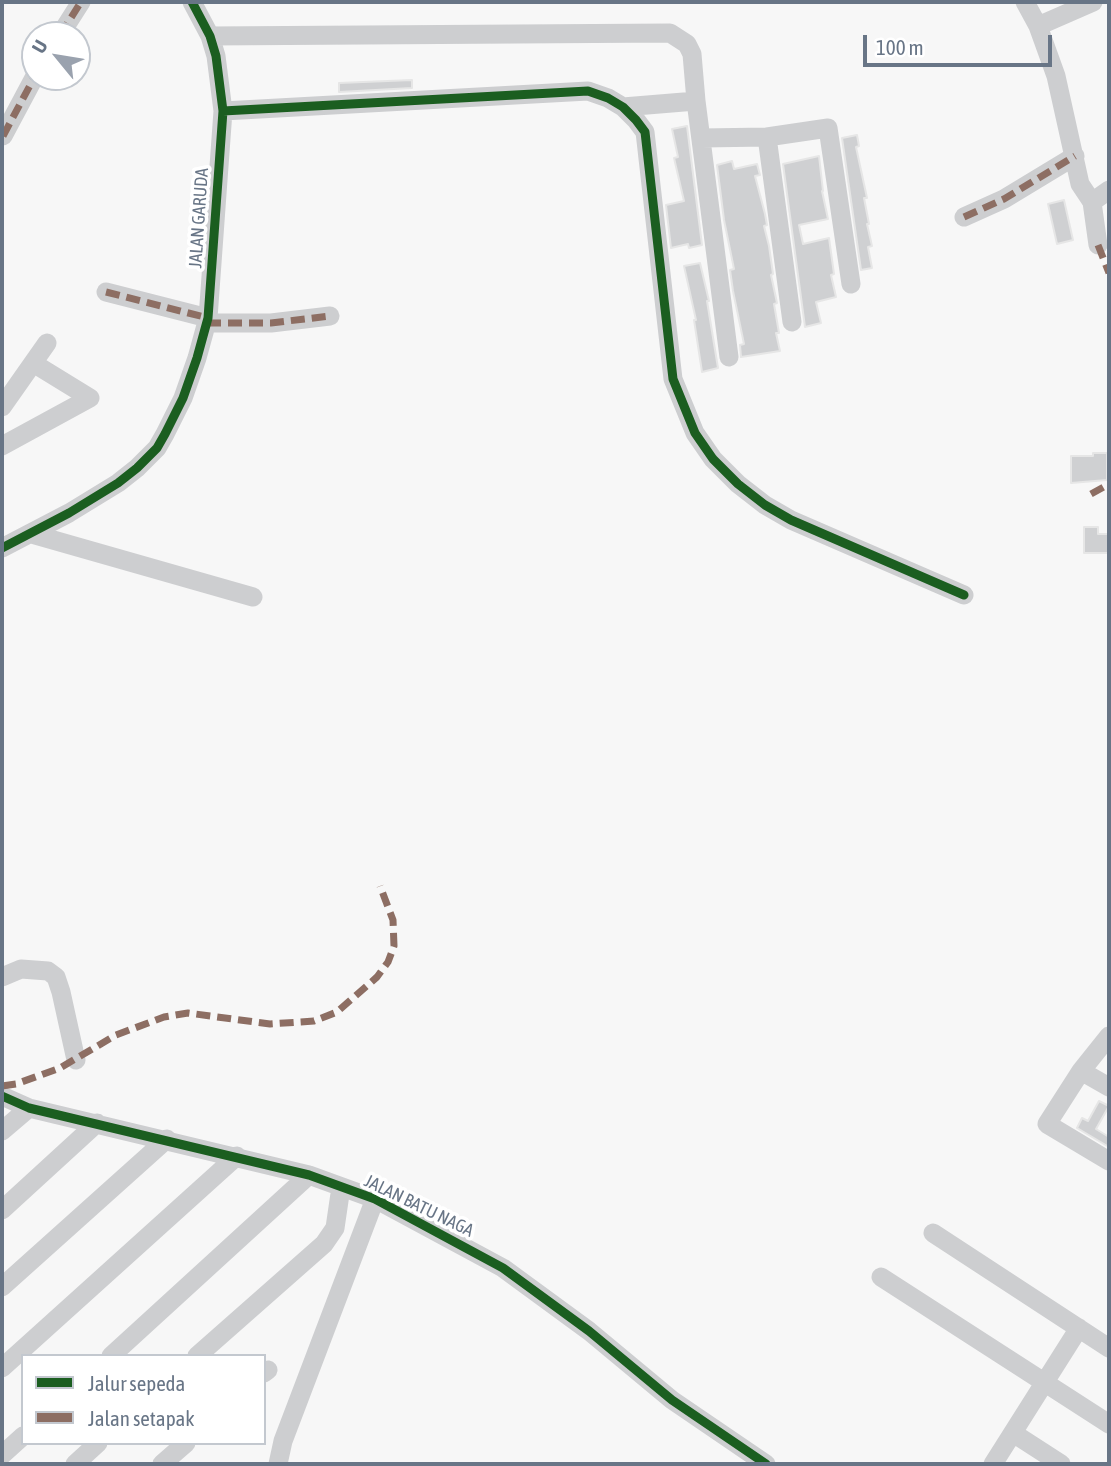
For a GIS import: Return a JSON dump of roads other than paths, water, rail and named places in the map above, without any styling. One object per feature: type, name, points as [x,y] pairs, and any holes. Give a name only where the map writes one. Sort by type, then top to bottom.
[{"type":"street","points":[[69,21],[81,2]]},
{"type":"street","name":"JALAN GARUDA","points":[[2,548],[32,534],[118,483],[137,468],[161,441],[183,398],[207,320],[223,111],[219,67],[210,36],[192,2]]},
{"type":"street","points":[[1026,2],[1038,26],[1056,76],[1080,184],[1091,202],[1098,246]]},
{"type":"street","points":[[1038,26],[1093,2]]},
{"type":"street","points":[[210,36],[670,33],[687,44],[692,54],[729,357]]},
{"type":"street","points":[[4,136],[27,91]]},
{"type":"street","points":[[223,111],[588,91],[608,97],[623,107],[645,132],[673,379],[695,433],[713,459],[738,484],[765,505],[791,520],[964,595]]},
{"type":"street","points":[[623,107],[696,101]]},
{"type":"street","points":[[702,138],[767,137],[828,128],[851,284]]},
{"type":"street","points":[[767,137],[792,322]]},
{"type":"street","points":[[964,217],[1004,199],[1074,156]]},
{"type":"street","points":[[1091,202],[1109,190]]},
{"type":"street","points":[[106,292],[207,320],[271,323],[330,316]]},
{"type":"street","points":[[2,407],[47,343]]},
{"type":"street","points":[[2,446],[90,398],[33,363]]},
{"type":"street","points":[[32,534],[253,597]]},
{"type":"street","points":[[2,977],[21,969],[48,971],[56,977],[76,1059]]},
{"type":"street","points":[[1109,1036],[1081,1071],[1047,1124],[1109,1161]]},
{"type":"street","points":[[1081,1071],[1109,1087]]},
{"type":"street","name":"JALAN BATU NAGA","points":[[2,1096],[29,1108],[309,1175],[376,1199],[503,1268],[589,1331],[672,1400],[766,1464]]},
{"type":"street","points":[[2,1131],[29,1108]]},
{"type":"street","points":[[2,1209],[97,1123]]},
{"type":"street","points":[[2,1287],[167,1139]]},
{"type":"street","points":[[2,1368],[237,1156]]},
{"type":"street","points":[[113,1354],[309,1175]]},
{"type":"street","points":[[199,1354],[324,1244],[335,1228],[341,1187]]},
{"type":"street","points":[[278,1464],[288,1429],[376,1199]]},
{"type":"street","points":[[933,1233],[1109,1348]]},
{"type":"street","points":[[881,1277],[1109,1424]]},
{"type":"street","points":[[993,1464],[1079,1328]]},
{"type":"street","points":[[1013,1433],[1061,1464]]},
{"type":"street","points":[[2,1455],[21,1438]]},
{"type":"street","points":[[75,1464],[97,1445]]},
{"type":"street","points":[[162,1464],[184,1445]]}]
